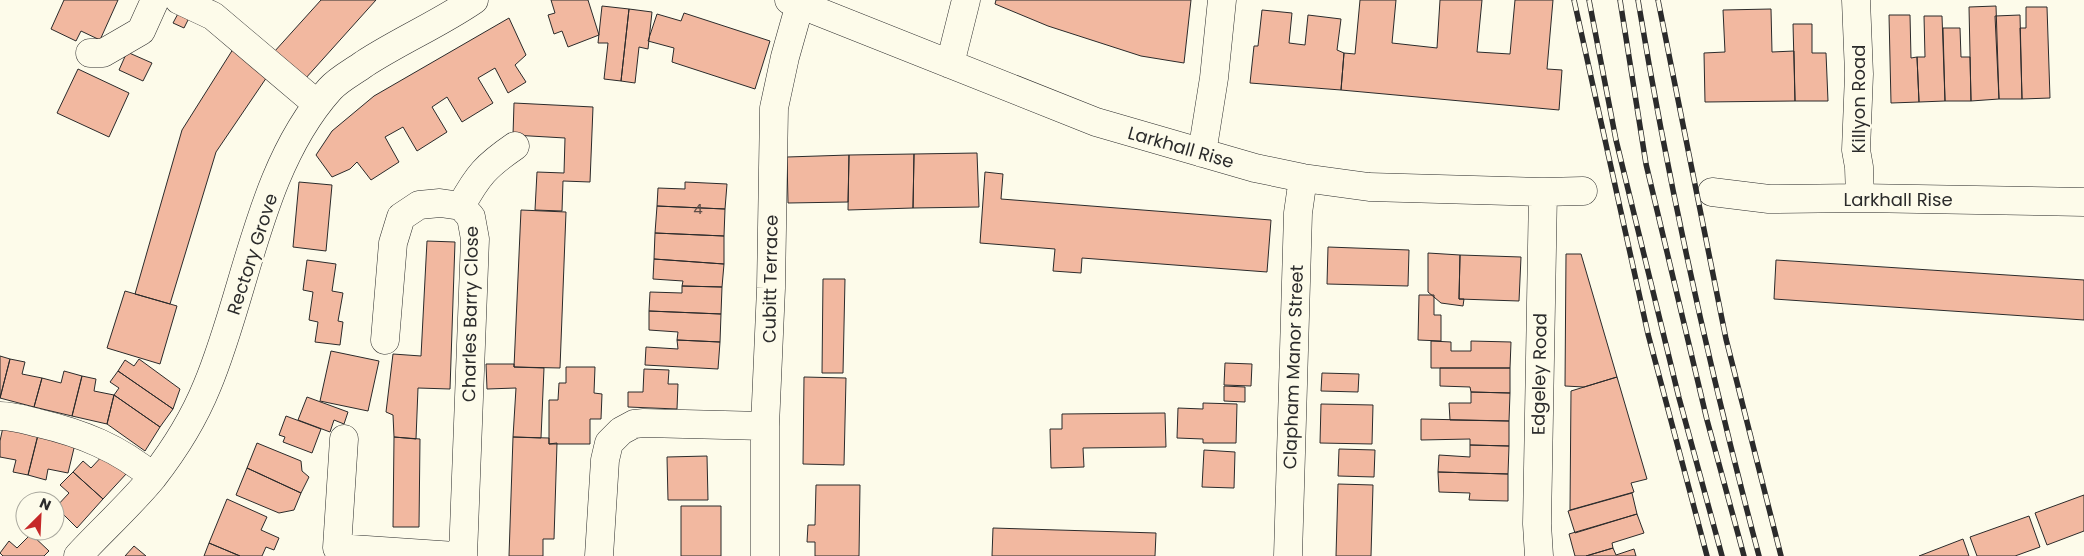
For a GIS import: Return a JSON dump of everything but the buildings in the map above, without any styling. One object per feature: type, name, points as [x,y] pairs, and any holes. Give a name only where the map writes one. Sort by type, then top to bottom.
[{"type":"street","points":[[90,53],[103,53],[141,30],[155,0]]},
{"type":"street","points":[[179,0],[213,16],[318,104]]},
{"type":"street","points":[[950,64],[966,0]]},
{"type":"street","points":[[1202,153],[1214,78],[1222,0]]},
{"type":"street","name":"Killyon Road","points":[[1856,0],[1859,74],[1856,150],[1859,167],[1860,198]]},
{"type":"street","name":"Rectory Grove","points":[[78,556],[153,477],[188,423],[207,387],[279,173],[300,128],[331,87],[392,46],[468,2]]},
{"type":"street","name":"Larkhall Rise","points":[[794,2],[1096,122],[1255,168],[1303,178],[1369,187],[1543,192],[1583,191]]},
{"type":"street","name":"Cubitt Terrace","points":[[766,556],[765,426],[771,288],[774,108],[788,43],[794,2]]},
{"type":"street","points":[[461,206],[474,183],[488,164],[515,146]]},
{"type":"street","name":"Clapham Manor Street","points":[[1288,556],[1298,223],[1303,178]]},
{"type":"street","name":"Edgeley Road","points":[[1539,556],[1536,524],[1543,192]]},
{"type":"street","name":"Larkhall Rise","points":[[1712,192],[1762,198],[2084,202]]},
{"type":"street","name":"Charles Barry Close","points":[[385,340],[393,243],[401,218],[419,205],[440,203],[461,206],[472,217],[475,239],[463,556]]},
{"type":"street","points":[[0,416],[68,430],[98,441],[138,464],[153,477]]},
{"type":"street","points":[[600,556],[605,460],[609,443],[620,431],[634,424],[644,423],[765,426]]},
{"type":"street","points":[[344,439],[338,548],[455,556]]},
{"type":"railway","points":[[1574,0],[1648,334],[1707,556]]},
{"type":"railway","points":[[1589,0],[1616,140],[1679,398],[1722,556]]},
{"type":"railway","points":[[1620,0],[1646,164],[1707,420],[1744,556]]},
{"type":"railway","points":[[1638,0],[1663,140],[1707,349],[1759,556]]},
{"type":"railway","points":[[1658,0],[1726,339],[1781,556]]}]
